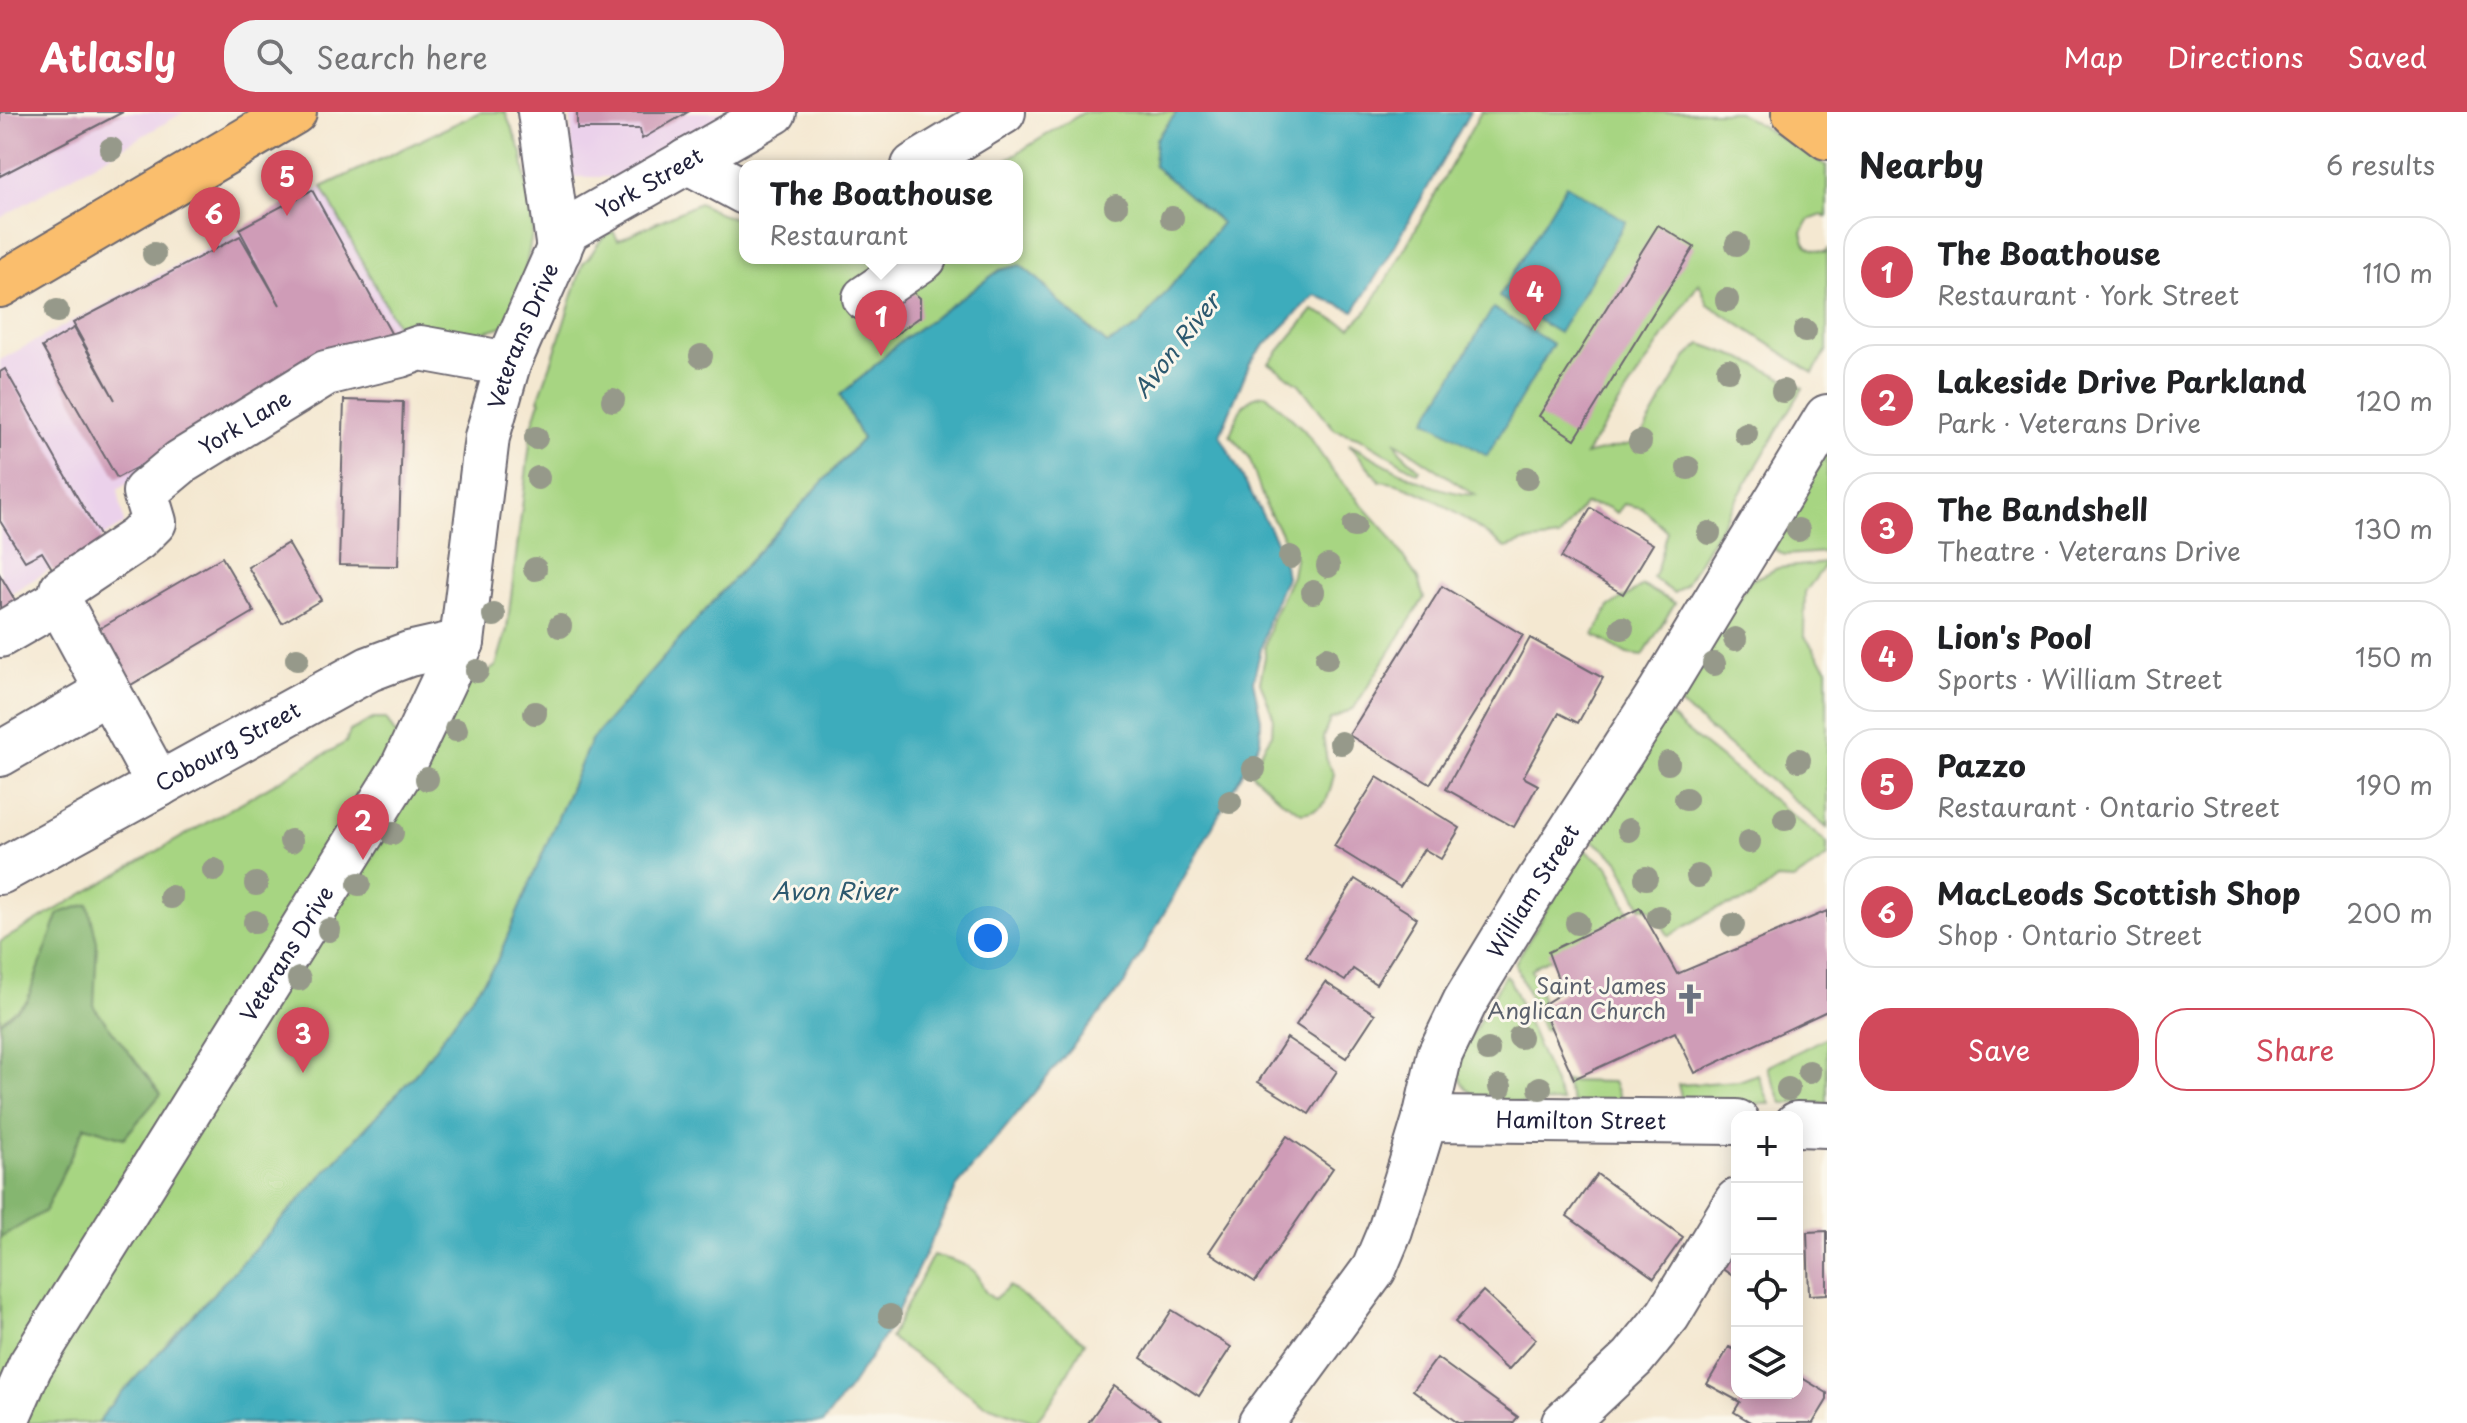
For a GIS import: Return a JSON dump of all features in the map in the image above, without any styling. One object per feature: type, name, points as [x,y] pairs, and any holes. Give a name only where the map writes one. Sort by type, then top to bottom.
[{"type":"main road","points":[[0,285],[294,112]]},
{"type":"main road","points":[[1794,112],[1827,137]]},
{"type":"street","points":[[540,112],[563,240]]},
{"type":"street","name":"York Street","points":[[563,240],[687,161],[774,112]]},
{"type":"street","points":[[924,160],[1003,112]]},
{"type":"street","points":[[687,161],[739,189]]},
{"type":"street","name":"Veterans Drive","points":[[5,1423],[15,1375],[402,769],[462,642],[487,437],[508,364],[563,240]]},
{"type":"street","points":[[859,289],[911,264]]},
{"type":"street","name":"York Lane","points":[[59,601],[62,589],[137,539],[154,522],[145,492],[181,462],[326,373],[420,348],[508,364]]},
{"type":"street","name":"William Street","points":[[1261,1423],[1374,1269],[1390,1231],[1425,1119],[1440,1054],[1465,1002],[1661,691],[1827,417]]},
{"type":"street","points":[[0,635],[59,601],[159,785]]},
{"type":"street","name":"Cobourg Street","points":[[0,872],[369,669],[409,654],[462,642]]},
{"type":"street","points":[[0,754],[107,692]]},
{"type":"street","name":"Hamilton Street","points":[[1425,1119],[1731,1122]]},
{"type":"street","points":[[1803,1124],[1827,1125]]},
{"type":"street","points":[[1564,1423],[1633,1358],[1668,1315],[1731,1211]]},
{"type":"shaded area","points":[[0,112],[184,112],[0,218]]},
{"type":"shaded area","points":[[571,112],[729,112],[617,177],[572,177]]},
{"type":"shaded area","points":[[322,187],[397,326],[118,489],[124,524],[0,600],[0,360]]},
{"type":"green space","points":[[480,112],[505,112],[522,153],[533,229],[521,294],[507,325],[476,334],[436,326],[397,326],[322,187]]},
{"type":"green space","points":[[1084,112],[1177,112],[1156,139],[1154,166],[1222,223],[1139,326],[1108,345],[1020,265],[1000,270],[898,343],[840,395],[862,439],[591,740],[496,963],[419,1070],[107,1409],[99,1423],[0,1423],[0,942],[346,742],[350,731],[373,719],[386,719],[396,735],[496,666],[507,629],[532,426],[538,400],[583,263],[607,234],[613,231],[618,240],[699,203],[739,219],[739,264],[1023,264],[1023,160],[1006,160]]},
{"type":"green space","points":[[1481,112],[1738,112],[1827,166],[1827,217],[1822,215],[1809,220],[1802,232],[1809,246],[1820,251],[1827,250],[1827,350],[1813,373],[1708,304],[1699,283],[1585,455],[1638,442],[1686,358],[1701,344],[1744,359],[1803,388],[1686,584],[1674,593],[1653,578],[1667,531],[1642,508],[1624,504],[1617,513],[1607,507],[1584,504],[1559,538],[1524,542],[1506,548],[1430,497],[1380,481],[1349,444],[1426,484],[1475,495],[1396,442],[1400,451],[1420,470],[1418,473],[1360,438],[1335,430],[1299,384],[1269,363],[1313,310],[1351,327],[1366,312]]},
{"type":"green space","points":[[1266,394],[1304,430],[1333,472],[1386,531],[1418,579],[1424,598],[1354,708],[1330,720],[1323,737],[1327,762],[1334,774],[1331,789],[1322,805],[1302,813],[1281,800],[1249,771],[1272,734],[1273,716],[1260,682],[1272,619],[1292,576],[1295,558],[1266,507],[1249,457],[1230,435],[1238,413],[1246,403]]},
{"type":"green space","points":[[1827,447],[1827,552],[1785,555],[1768,546]]},
{"type":"green space","points":[[1827,563],[1805,592],[1804,635],[1827,669],[1827,828],[1677,702],[1749,581],[1778,568]]},
{"type":"green space","points":[[1643,586],[1675,603],[1643,656],[1627,654],[1594,635],[1609,607]]},
{"type":"green space","points":[[1667,713],[1827,843],[1827,857],[1794,880],[1777,879],[1752,899],[1716,909],[1669,936],[1651,909],[1641,907],[1618,860],[1591,839]]},
{"type":"green space","points":[[1583,849],[1608,866],[1633,921],[1531,970],[1543,1001],[1539,1007],[1548,1029],[1543,1030],[1515,963]]},
{"type":"green space","points":[[88,904],[97,942],[94,1007],[161,1094],[124,1138],[85,1126],[45,1211],[0,1238],[0,1022],[27,1001],[59,913]]},
{"type":"green space","points":[[1505,975],[1509,978],[1562,1102],[1495,1102],[1468,1090],[1460,1078],[1458,1060]]},
{"type":"green space","points":[[1827,1037],[1827,1104],[1782,1103],[1767,1067]]},
{"type":"green space","points":[[1758,1074],[1770,1104],[1683,1104],[1678,1085],[1739,1081]]},
{"type":"green space","points":[[1564,1081],[1613,1082],[1619,1096],[1618,1103],[1573,1103]]},
{"type":"green space","points":[[933,1255],[972,1269],[985,1292],[994,1299],[1009,1286],[1085,1342],[1053,1399],[1035,1422],[984,1404],[890,1338]]},
{"type":"water","name":"Avon River","points":[[1177,112],[1470,112],[1388,258],[1354,311],[1315,295],[1249,365],[1220,435],[1282,552],[1286,577],[1269,617],[1253,681],[1261,719],[1260,741],[1125,983],[958,1185],[890,1327],[823,1423],[99,1423],[107,1409],[419,1070],[496,963],[591,740],[862,439],[840,395],[898,343],[1000,270],[1020,265],[1107,344],[1139,326],[1222,223],[1154,166],[1156,139]]},
{"type":"water","points":[[1566,185],[1626,221],[1559,333],[1499,297]]},
{"type":"water","points":[[1493,308],[1553,344],[1487,456],[1426,420]]},
{"type":"building","points":[[0,112],[123,112],[0,176]]},
{"type":"building","points":[[577,112],[688,112],[642,139],[640,129],[577,129]]},
{"type":"building","points":[[312,190],[391,333],[117,478],[42,347],[74,328],[115,400],[73,323],[240,236],[280,305],[239,229]]},
{"type":"building","points":[[1658,225],[1694,247],[1575,439],[1539,416]]},
{"type":"building","points":[[907,287],[920,298],[920,317],[891,338],[870,339],[860,322],[862,305]]},
{"type":"building","points":[[5,369],[105,546],[59,580],[42,552],[25,561],[0,521],[0,372]]},
{"type":"building","points":[[344,400],[403,402],[398,566],[339,565]]},
{"type":"building","points":[[1591,508],[1653,544],[1623,594],[1561,558]]},
{"type":"building","points":[[288,543],[321,600],[282,623],[248,567]]},
{"type":"building","points":[[222,557],[254,612],[129,686],[97,630]]},
{"type":"building","points":[[0,575],[19,607],[0,619]]},
{"type":"building","points":[[1442,586],[1523,635],[1430,784],[1349,735]]},
{"type":"building","points":[[1530,638],[1603,678],[1578,723],[1559,713],[1523,777],[1538,785],[1514,827],[1446,789]]},
{"type":"building","points":[[1377,777],[1460,828],[1441,859],[1424,849],[1400,887],[1334,846]]},
{"type":"building","points":[[1355,879],[1417,918],[1376,984],[1353,969],[1345,981],[1306,957]]},
{"type":"building","name":"Saint James Anglican Church","points":[[1640,908],[1677,974],[1827,911],[1827,1011],[1695,1073],[1675,1032],[1574,1079],[1541,1006],[1563,992],[1548,952]]},
{"type":"building","points":[[1325,982],[1375,1014],[1346,1058],[1296,1025]]},
{"type":"building","points":[[1287,1038],[1337,1071],[1309,1114],[1258,1082]]},
{"type":"building","points":[[1287,1136],[1333,1168],[1255,1282],[1209,1252]]},
{"type":"building","points":[[1597,1174],[1683,1237],[1654,1278],[1567,1216]]},
{"type":"building","points":[[1827,1231],[1827,1294],[1809,1295],[1807,1232]]},
{"type":"building","points":[[1731,1239],[1731,1275],[1714,1263]]},
{"type":"building","points":[[1483,1291],[1536,1339],[1508,1370],[1455,1322]]},
{"type":"building","points":[[1172,1310],[1231,1347],[1199,1396],[1141,1358]]},
{"type":"building","points":[[1729,1347],[1731,1348],[1731,1397],[1707,1384]]},
{"type":"building","points":[[1437,1358],[1518,1417],[1513,1423],[1458,1423],[1413,1390]]},
{"type":"building","points":[[1803,1379],[1827,1393],[1827,1400],[1813,1423],[1752,1423],[1734,1412],[1740,1402],[1734,1399],[1803,1399]]},
{"type":"building","points":[[1114,1386],[1165,1423],[1088,1423]]},
{"type":"place","name":"Pazzo","points":[[287,216]]},
{"type":"place","name":"MacLeods Scottish Shop","points":[[214,253]]},
{"type":"place","name":"Lion's Pool","points":[[1535,331]]},
{"type":"place","name":"The Boathouse","points":[[881,356]]},
{"type":"place","name":"Lakeside Drive Parkland","points":[[363,860]]},
{"type":"place","name":"Saint James Anglican Church","points":[[1690,999]]},
{"type":"place","name":"The Bandshell","points":[[303,1073]]}]
